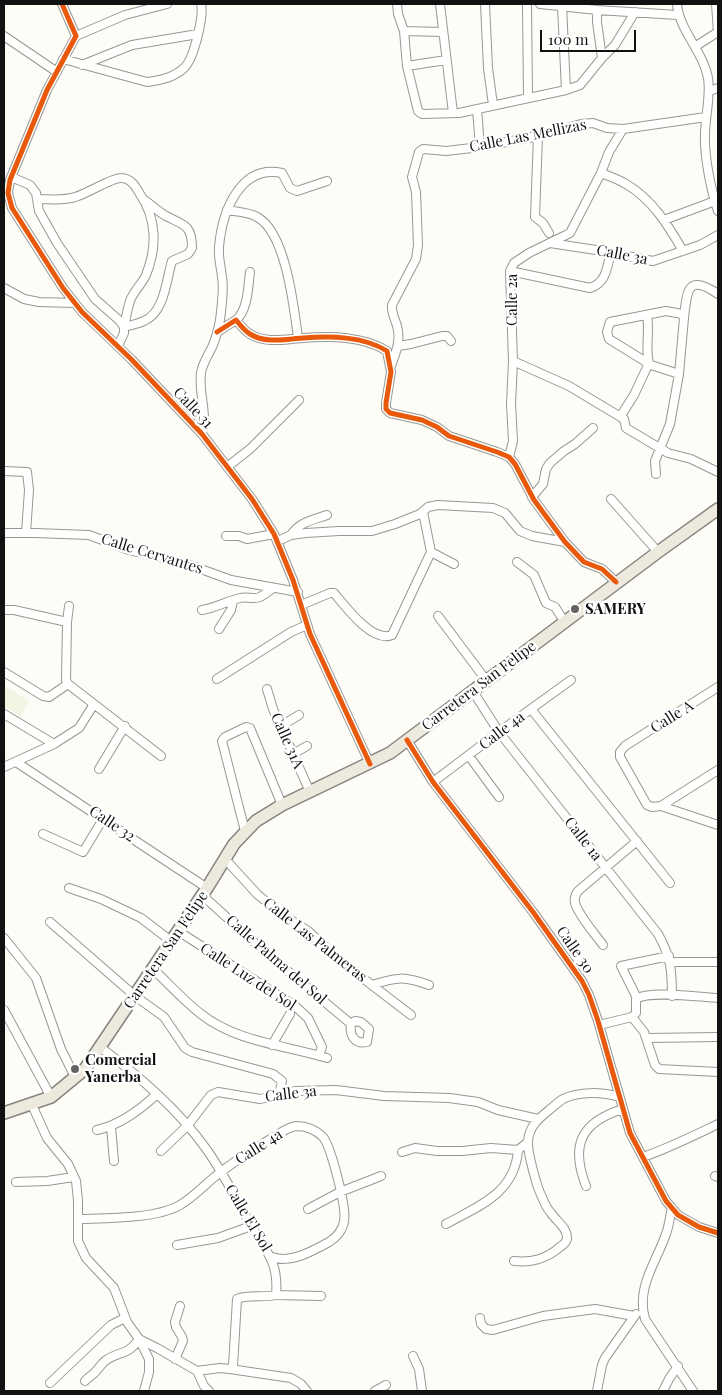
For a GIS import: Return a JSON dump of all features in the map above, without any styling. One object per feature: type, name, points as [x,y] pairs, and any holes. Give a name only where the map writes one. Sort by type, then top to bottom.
[{"type":"main road","name":"Carretera San Felipe","points":[[4,1113],[51,1097],[85,1069],[245,830],[282,805],[390,753],[616,582],[718,509]]},
{"type":"street","points":[[62,4],[76,36],[125,15],[167,4]]},
{"type":"street","points":[[64,59],[147,82],[173,76],[188,64],[198,34],[203,10],[201,4]]},
{"type":"street","points":[[397,4],[398,14],[404,31],[407,66],[418,111],[422,114],[453,113],[477,109],[566,90],[580,85],[615,45],[635,12]]},
{"type":"street","points":[[440,4],[453,113]]},
{"type":"street","points":[[485,4],[488,68],[493,105]]},
{"type":"street","points":[[527,4],[528,98]]},
{"type":"street","points":[[540,4],[678,15]]},
{"type":"street","points":[[677,4],[678,15],[696,46],[707,75],[709,91],[704,135],[709,170],[718,210]]},
{"type":"street","points":[[696,46],[718,32],[716,4]]},
{"type":"street","points":[[562,6],[566,90]]},
{"type":"street","points":[[598,10],[598,30],[602,58]]},
{"type":"street","points":[[404,31],[443,32]]},
{"type":"street","points":[[81,65],[132,46],[198,34]]},
{"type":"street","points":[[4,36],[57,72]]},
{"type":"street","name":"Calle 31","points":[[76,36],[48,90],[11,177],[8,193],[12,208],[63,288],[82,312],[118,346],[202,434],[252,499],[276,538],[298,592],[307,625],[370,764]]},
{"type":"street","points":[[407,66],[446,60]]},
{"type":"street","points":[[709,91],[718,88]]},
{"type":"street","points":[[477,109],[480,147]]},
{"type":"street","name":"Calle Las Mellizas","points":[[509,457],[450,436],[437,426],[422,420],[390,413],[386,409],[391,366],[398,346],[398,330],[391,312],[397,294],[416,260],[418,245],[416,192],[412,177],[419,152],[423,148],[446,151],[480,147],[538,136],[580,124],[593,123],[607,128],[623,129],[706,116]]},
{"type":"street","name":"Calle 2a","points":[[509,457],[513,442],[511,404],[514,361],[510,271],[514,263],[570,233],[609,152],[623,129]]},
{"type":"street","points":[[538,136],[535,217],[549,233]]},
{"type":"street","points":[[709,170],[718,168]]},
{"type":"street","points":[[202,434],[204,420],[200,386],[201,371],[217,332],[221,312],[223,279],[219,244],[227,210],[236,192],[247,180],[263,172],[273,171],[282,173],[290,188],[297,191],[327,182]]},
{"type":"street","points":[[600,173],[626,184],[652,204],[683,251]]},
{"type":"street","points":[[11,177],[30,185],[36,192],[44,220],[95,299],[120,321],[124,327]]},
{"type":"street","points":[[37,199],[62,200],[74,198],[118,178],[126,178],[134,184],[143,198],[152,217],[153,252],[146,275],[131,299],[124,333],[118,346]]},
{"type":"street","points":[[124,327],[145,321],[152,316],[158,308],[165,290],[172,261],[188,254],[192,248],[187,227],[183,223],[167,216],[143,198]]},
{"type":"street","points":[[664,220],[715,201]]},
{"type":"street","points":[[227,210],[256,217],[266,223],[282,252],[294,301],[298,338]]},
{"type":"street","name":"Calle 3a","points":[[550,243],[653,262],[718,235]]},
{"type":"street","points":[[510,271],[590,288],[599,285],[603,281],[610,253]]},
{"type":"street","points":[[217,332],[240,317],[245,305],[250,272]]},
{"type":"street","points":[[656,474],[655,462],[670,424],[687,293],[695,285],[705,287],[718,294]]},
{"type":"street","points":[[4,288],[24,299],[38,302],[75,303]]},
{"type":"street","points":[[678,374],[649,363],[609,339],[607,332],[610,322],[647,315],[666,312],[682,314],[684,318]]},
{"type":"street","points":[[620,417],[634,395],[649,363],[647,355],[649,327],[647,315]]},
{"type":"street","points":[[236,320],[249,334],[267,340],[345,338],[367,342],[387,351],[391,366]]},
{"type":"street","points":[[398,346],[442,336],[447,336],[451,341]]},
{"type":"street","points":[[514,361],[569,386],[624,419],[626,428],[668,453],[691,460],[718,472]]},
{"type":"street","points":[[227,466],[250,449],[299,400]]},
{"type":"street","points":[[532,497],[543,484],[546,469],[550,463],[593,428]]},
{"type":"street","points":[[509,457],[515,464],[532,497],[565,542],[584,562],[602,569],[616,582]]},
{"type":"street","points":[[4,471],[28,472],[30,490],[26,533]]},
{"type":"street","points":[[611,499],[658,552]]},
{"type":"street","points":[[226,536],[239,536],[247,539],[276,538],[339,530],[372,531],[395,524],[438,504],[493,508],[505,513],[520,531],[532,536],[565,542]]},
{"type":"street","points":[[301,605],[334,593],[360,623],[375,633],[392,635],[430,552],[423,512]]},
{"type":"street","points":[[291,536],[296,528],[304,523],[327,515]]},
{"type":"street","name":"Calle Cervantes","points":[[4,534],[89,535],[129,550],[187,564],[231,580],[298,592]]},
{"type":"street","points":[[430,552],[454,564]]},
{"type":"street","points":[[518,562],[534,575],[546,603],[555,607],[564,621]]},
{"type":"street","points":[[202,610],[211,609],[245,597],[253,599],[262,596],[272,588]]},
{"type":"street","points":[[219,629],[231,610],[233,601]]},
{"type":"street","points":[[69,606],[66,680],[68,684],[125,726],[161,756]]},
{"type":"street","points":[[4,610],[43,615],[67,622]]},
{"type":"street","points":[[438,616],[486,680]]},
{"type":"street","points":[[217,679],[270,644],[307,625]]},
{"type":"street","points":[[4,672],[42,696],[49,697],[54,695],[68,684]]},
{"type":"street","name":"Calle 4a","points":[[433,782],[571,680]]},
{"type":"street","name":"Calle A","points":[[661,806],[652,807],[647,805],[620,757],[620,752],[625,746],[718,689]]},
{"type":"street","name":"Calle 31A","points":[[268,690],[273,709],[310,792]]},
{"type":"street","name":"Calle 1a","points":[[472,690],[499,732],[658,934],[670,959],[672,996]]},
{"type":"street","points":[[5,766],[54,744],[79,728],[94,704]]},
{"type":"street","points":[[531,709],[670,883]]},
{"type":"street","points":[[4,714],[54,744]]},
{"type":"street","points":[[281,726],[300,715]]},
{"type":"street","points":[[99,769],[125,726]]},
{"type":"street","points":[[245,830],[222,741],[225,738],[246,727],[250,728],[282,805]]},
{"type":"street","name":"Calle 30","points":[[407,740],[433,782],[571,964],[589,995],[600,1025],[630,1133],[666,1201],[678,1215],[699,1227],[718,1233]]},
{"type":"street","points":[[293,754],[307,746]]},
{"type":"street","points":[[469,756],[499,796]]},
{"type":"street","name":"Calle 32","points":[[16,762],[103,819],[205,891]]},
{"type":"street","points":[[661,806],[718,770]]},
{"type":"street","points":[[661,806],[718,825]]},
{"type":"street","points":[[44,834],[83,852],[103,819]]},
{"type":"street","points":[[604,945],[574,901],[578,891],[637,841]]},
{"type":"street","name":"Calle Las Palmeras","points":[[225,859],[257,894],[281,914],[308,931],[339,960],[411,1015]]},
{"type":"street","name":"Calle Luz del Sol","points":[[69,888],[141,918],[295,1006],[308,1018],[322,1047],[323,1056],[272,1045]]},
{"type":"street","name":"Calle Palma del Sol","points":[[205,891],[265,952],[351,1024]]},
{"type":"street","points":[[50,922],[135,996],[164,1017],[186,1048],[192,1052],[258,1069],[280,1078],[282,1085],[279,1095]]},
{"type":"street","points":[[4,938],[36,978],[61,1049],[75,1077]]},
{"type":"street","points":[[600,1025],[632,1017],[636,1012],[637,998],[622,966],[670,959],[718,962]]},
{"type":"street","points":[[153,969],[201,1014],[247,1038],[272,1045],[290,1014]]},
{"type":"street","points":[[372,985],[390,979],[406,978],[428,985]]},
{"type":"street","points":[[637,998],[649,995],[718,998]]},
{"type":"street","points":[[4,1010],[51,1097]]},
{"type":"street","points":[[632,1017],[639,1024],[647,1038],[655,1065],[659,1069],[718,1072]]},
{"type":"street","points":[[647,1038],[718,1037]]},
{"type":"street","name":"Calle El Sol","points":[[100,1047],[136,1074],[188,1126],[221,1172],[260,1242],[272,1257],[277,1276],[276,1295]]},
{"type":"street","name":"Calle 3a","points":[[161,1151],[188,1126],[201,1111],[211,1095],[218,1092],[260,1099],[305,1090],[336,1090],[384,1096],[432,1096],[478,1102],[498,1110],[538,1119]]},
{"type":"street","points":[[514,1261],[539,1259],[555,1251],[567,1239],[562,1225],[551,1214],[541,1195],[528,1142],[532,1126],[564,1099],[588,1093],[606,1093],[619,1097]]},
{"type":"street","points":[[97,1130],[111,1127],[145,1105],[157,1094]]},
{"type":"street","points":[[32,1105],[47,1138],[68,1164],[74,1177],[78,1201],[78,1241],[86,1258],[114,1288],[125,1318],[149,1359],[149,1372],[144,1391]]},
{"type":"street","points":[[586,1186],[579,1164],[582,1136],[589,1126],[600,1118],[623,1109]]},
{"type":"street","points":[[643,1157],[668,1149],[718,1124]]},
{"type":"street","name":"Calle 4a","points":[[79,1220],[163,1212],[178,1206],[192,1197],[221,1172],[294,1126],[310,1128],[322,1136],[327,1144],[340,1192]]},
{"type":"street","points":[[111,1127],[114,1161]]},
{"type":"street","points":[[402,1152],[415,1148],[437,1151],[491,1148],[518,1150],[528,1142]]},
{"type":"street","points":[[446,1224],[491,1199],[501,1190],[510,1178],[517,1162],[518,1150]]},
{"type":"street","points":[[308,1209],[340,1192],[381,1176]]},
{"type":"street","points":[[16,1182],[47,1181],[74,1177]]},
{"type":"street","points":[[272,1257],[284,1260],[333,1239],[340,1231],[344,1222],[340,1192]]},
{"type":"street","points":[[672,1208],[666,1233],[646,1280],[642,1307],[645,1319],[693,1391]]},
{"type":"street","points":[[177,1245],[218,1238],[251,1226]]},
{"type":"street","points":[[230,1369],[233,1366],[234,1357],[237,1299],[276,1295],[321,1296]]},
{"type":"street","points":[[175,1359],[183,1341],[175,1322],[180,1306]]},
{"type":"street","points":[[597,1391],[602,1364],[605,1358],[642,1307]]},
{"type":"street","points":[[480,1318],[481,1324],[486,1329],[493,1330],[543,1316],[595,1310],[634,1316]]},
{"type":"street","points":[[50,1383],[111,1325],[125,1318]]},
{"type":"street","points":[[139,1339],[197,1371],[220,1368],[291,1378],[302,1384],[307,1391]]},
{"type":"street","points":[[85,1381],[96,1372],[103,1362],[112,1356],[125,1353],[133,1348],[139,1339]]},
{"type":"street","points":[[413,1356],[419,1369],[422,1391]]},
{"type":"street","points":[[663,1391],[668,1379],[678,1366]]},
{"type":"street","points":[[197,1371],[204,1386],[209,1391]]},
{"type":"street","points":[[375,1391],[386,1385]]},
{"type":"green space","points":[[5,686],[29,701],[20,716],[4,706]]},
{"type":"cycle path","points":[[62,4],[76,36],[47,90],[10,180],[8,193],[12,208],[63,288],[82,312],[132,360],[202,434],[252,499],[274,534],[293,580],[310,634],[370,764]]},
{"type":"cycle path","points":[[217,332],[236,320],[248,333],[263,339],[336,337],[368,342],[387,351],[391,372],[386,409],[390,413],[422,420],[437,427],[449,436],[509,457],[515,464],[534,500],[565,542],[584,562],[602,569],[616,582]]},
{"type":"cycle path","points":[[407,740],[433,782],[533,912],[582,981],[598,1021],[630,1133],[666,1201],[678,1215],[699,1227],[718,1233]]},
{"type":"place","name":"SAMERY","points":[[575,609]]},
{"type":"place","name":"Comercial Yanerba","points":[[75,1069]]}]
